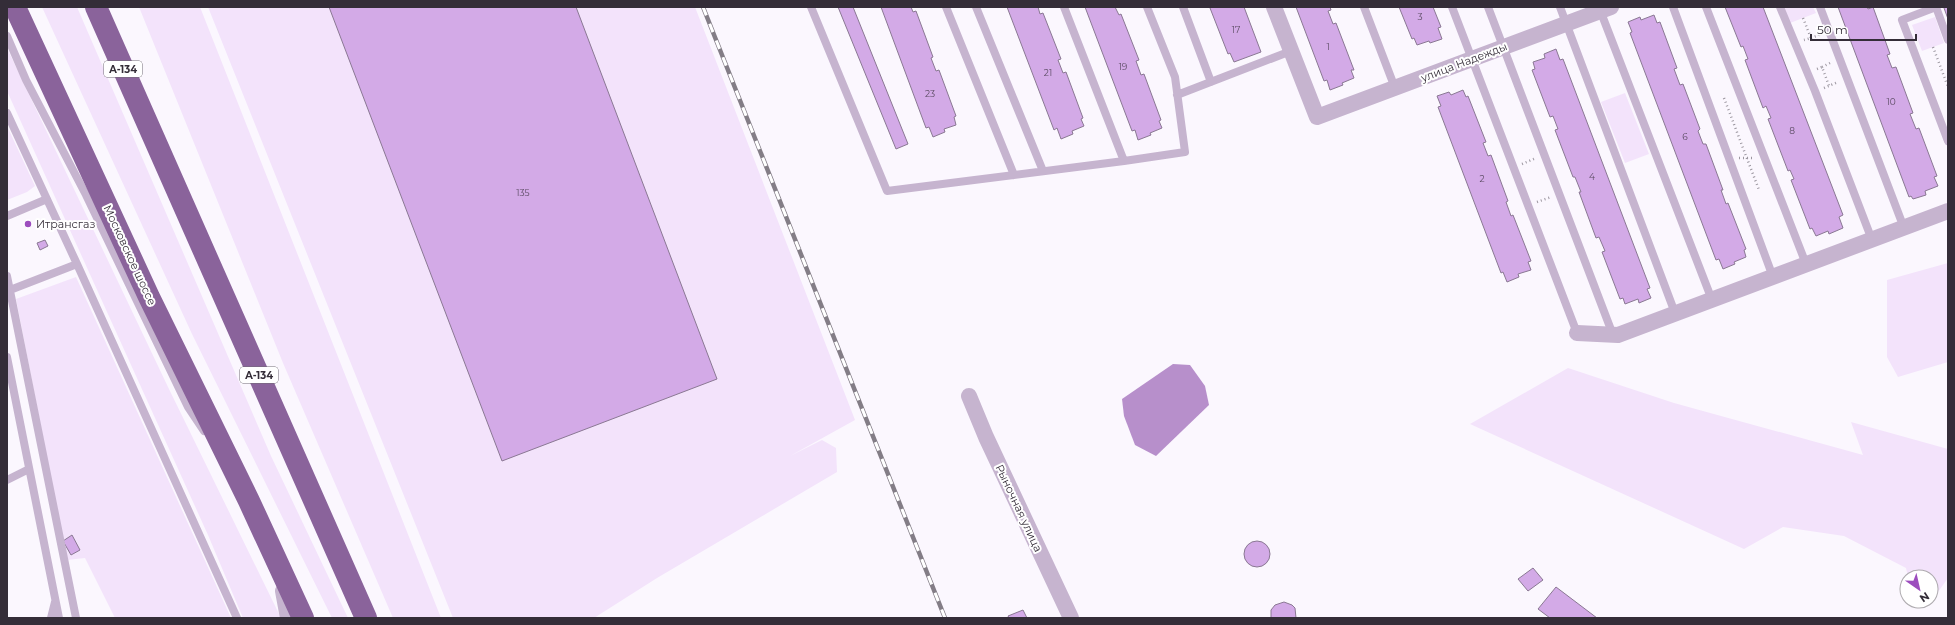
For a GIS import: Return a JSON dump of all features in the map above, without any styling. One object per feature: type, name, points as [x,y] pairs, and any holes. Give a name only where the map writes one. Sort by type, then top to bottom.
[{"type":"highway","name":"Московское шоссе","points":[[15,7],[149,297],[249,501],[303,618]]},
{"type":"highway","name":"А-134","points":[[96,7],[366,618]]},
{"type":"street","points":[[1274,7],[1291,51]]},
{"type":"street","name":"улица Надежды","points":[[1291,51],[1317,117],[1472,60],[1604,8]]},
{"type":"street","points":[[1577,332],[1618,335],[1948,211]]},
{"type":"street","name":"Рыночная улица","points":[[969,396],[986,437],[1071,618]]},
{"type":"street","points":[[270,548],[274,571],[283,592],[288,618]]},
{"type":"lane","points":[[811,7],[887,191],[1185,152],[1175,77],[1147,7]]},
{"type":"lane","points":[[946,7],[1014,175]]},
{"type":"lane","points":[[976,7],[1043,171]]},
{"type":"lane","points":[[1064,7],[1124,161]]},
{"type":"lane","points":[[1182,7],[1212,82]]},
{"type":"lane","points":[[1364,7],[1395,88]]},
{"type":"lane","points":[[1452,7],[1577,332]]},
{"type":"lane","points":[[1488,7],[1613,335]]},
{"type":"lane","points":[[1560,7],[1675,313]]},
{"type":"lane","points":[[1673,7],[1773,277]]},
{"type":"lane","points":[[1706,7],[1806,264]]},
{"type":"lane","points":[[1780,7],[1815,91],[1872,240]]},
{"type":"lane","points":[[1820,7],[1904,228]]},
{"type":"lane","points":[[1948,40],[1936,7],[1920,10],[1902,20],[1948,141]]},
{"type":"lane","points":[[1604,8],[1712,300]]},
{"type":"lane","points":[[7,36],[26,80],[86,195],[188,407],[249,501]]},
{"type":"lane","points":[[1177,95],[1291,51]]},
{"type":"lane","points":[[7,113],[48,199],[237,618]]},
{"type":"lane","points":[[7,216],[48,199]]},
{"type":"lane","points":[[10,290],[77,264]]},
{"type":"lane","points":[[7,276],[76,618]]},
{"type":"lane","points":[[7,357],[59,618]]},
{"type":"lane","points":[[7,480],[29,469]]},
{"type":"lane","points":[[51,618],[56,600]]},
{"type":"path","points":[[1811,38],[1819,35],[1822,42]]},
{"type":"path","points":[[1933,47],[1948,87]]},
{"type":"path","points":[[1822,67],[1830,64],[1827,56]]},
{"type":"path","points":[[1815,91],[1848,79]]},
{"type":"path","points":[[1724,98],[1759,190]]},
{"type":"path","points":[[1723,141],[1750,119]]},
{"type":"path","points":[[1513,167],[1544,156]]},
{"type":"path","points":[[1730,159],[1765,158]]},
{"type":"path","points":[[1528,206],[1559,194]]},
{"type":"shaded area","points":[[42,7],[77,7],[271,456],[348,618],[332,618],[192,334]]},
{"type":"shaded area","points":[[139,7],[200,7],[441,618],[393,618],[283,363]]},
{"type":"shaded area","points":[[208,7],[695,7],[855,420],[790,456],[822,440],[836,448],[837,472],[657,578],[594,618],[453,618]]},
{"type":"shaded area","points":[[1783,7],[1813,7],[1816,13],[1790,23]]},
{"type":"shaded area","points":[[1935,17],[1944,43],[1922,51],[1912,25]]},
{"type":"shaded area","points":[[7,48],[168,387],[281,618],[243,618],[208,535],[7,91]]},
{"type":"shaded area","points":[[1625,93],[1649,154],[1625,163],[1601,102]]},
{"type":"shaded area","points":[[7,126],[35,186],[27,192],[7,200]]},
{"type":"shaded area","points":[[1948,263],[1948,362],[1898,377],[1887,357],[1887,280]]},
{"type":"shaded area","points":[[76,277],[231,618],[115,618],[85,558],[67,560],[16,299]]},
{"type":"shaded area","points":[[1173,364],[1190,365],[1205,386],[1209,405],[1156,456],[1135,445],[1124,416],[1122,399]]},
{"type":"shaded area","points":[[1568,368],[1674,403],[1863,455],[1851,422],[1948,449],[1948,578],[1939,591],[1939,569],[1906,569],[1844,536],[1783,527],[1744,549],[1470,424]]},
{"type":"building","points":[[329,7],[576,7],[717,379],[502,461]]},
{"type":"building","points":[[838,7],[853,7],[908,144],[896,149]]},
{"type":"building","points":[[881,7],[911,7],[913,12],[916,11],[933,57],[931,58],[936,71],[939,70],[956,116],[954,117],[956,125],[944,129],[945,132],[933,137],[929,127],[926,128]]},
{"type":"building","points":[[1007,7],[1038,7],[1040,14],[1043,13],[1061,59],[1058,60],[1063,73],[1066,72],[1083,118],[1081,119],[1084,126],[1072,131],[1073,134],[1061,139],[1057,128],[1054,130]]},
{"type":"building","points":[[1085,7],[1115,7],[1119,15],[1121,14],[1139,60],[1136,61],[1141,75],[1144,74],[1161,120],[1159,121],[1162,128],[1150,133],[1151,135],[1138,140],[1135,130],[1132,131]]},
{"type":"building","points":[[1244,7],[1261,52],[1234,62],[1230,53],[1228,54],[1210,8]]},
{"type":"building","points":[[1296,7],[1330,7],[1331,10],[1328,11],[1333,24],[1336,23],[1354,70],[1351,70],[1354,78],[1342,83],[1343,85],[1330,90],[1327,80],[1324,81]]},
{"type":"building","points":[[1399,7],[1433,7],[1441,27],[1438,28],[1442,39],[1417,45],[1414,38],[1412,39]]},
{"type":"building","points":[[1725,7],[1763,7],[1843,215],[1839,217],[1843,228],[1829,234],[1828,231],[1816,236],[1812,228],[1810,229],[1791,180],[1794,179],[1790,170],[1788,171],[1768,119],[1771,118],[1766,106],[1763,108],[1745,60],[1748,59],[1743,46],[1741,47]]},
{"type":"building","points":[[1838,7],[1867,7],[1868,9],[1873,7],[1890,54],[1887,55],[1892,68],[1896,67],[1913,113],[1910,114],[1916,129],[1919,128],[1937,176],[1934,177],[1938,186],[1925,191],[1926,195],[1913,199],[1911,196],[1909,197]]},
{"type":"building","points":[[1948,7],[1948,19],[1944,8]]},
{"type":"building","points":[[1654,15],[1657,23],[1660,22],[1677,68],[1674,69],[1680,85],[1683,84],[1700,129],[1698,131],[1703,144],[1706,144],[1723,190],[1721,190],[1726,204],[1728,203],[1746,249],[1744,250],[1746,257],[1723,269],[1719,259],[1716,260],[1630,33],[1632,32],[1628,22],[1640,17],[1641,20]]},
{"type":"building","points":[[1556,49],[1560,60],[1563,59],[1650,288],[1647,289],[1651,298],[1639,303],[1638,299],[1625,304],[1623,298],[1620,299],[1602,252],[1605,251],[1599,237],[1596,238],[1579,192],[1581,192],[1575,177],[1573,177],[1555,130],[1558,129],[1553,116],[1550,117],[1532,70],[1535,69],[1533,62],[1545,58],[1544,54]]},
{"type":"building","points":[[1463,90],[1466,97],[1468,96],[1486,142],[1483,143],[1488,156],[1491,155],[1508,201],[1506,202],[1511,216],[1513,215],[1531,261],[1528,262],[1531,270],[1518,274],[1519,277],[1507,282],[1503,272],[1501,273],[1438,107],[1441,106],[1437,96],[1449,92],[1451,95]]},
{"type":"building","points":[[45,240],[48,246],[40,250],[37,243]]},
{"type":"building","points":[[72,535],[80,550],[71,555],[63,541]]},
{"type":"building","points":[[1257,541],[1266,545],[1270,554],[1266,563],[1257,567],[1248,563],[1244,554],[1248,545]]},
{"type":"building","points":[[1533,568],[1543,580],[1528,591],[1518,579]]},
{"type":"building","points":[[1556,587],[1597,618],[1550,618],[1538,609]]},
{"type":"building","points":[[1284,602],[1295,608],[1296,618],[1271,618],[1271,610],[1275,605]]},
{"type":"building","points":[[1023,610],[1027,618],[1009,618],[1008,616]]},
{"type":"railway","points":[[703,7],[945,618]]},
{"type":"place","name":"Итрансгаз","points":[[28,224]]}]
